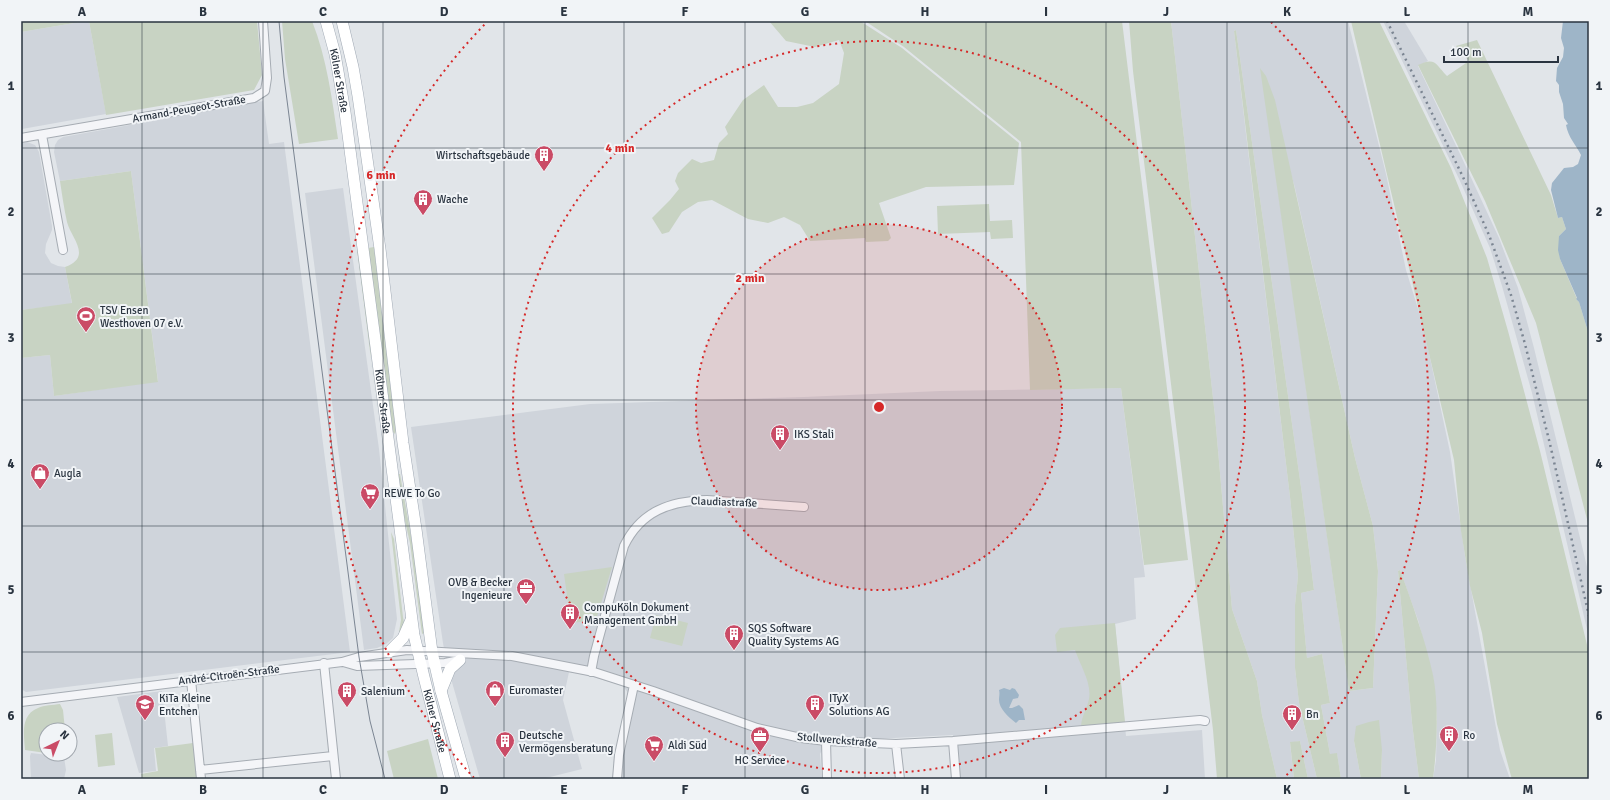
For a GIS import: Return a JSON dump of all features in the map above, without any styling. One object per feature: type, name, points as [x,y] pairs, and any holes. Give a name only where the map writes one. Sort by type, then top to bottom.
[{"type":"main road","name":"Kölner Straße","points":[[326,21],[335,54],[345,112],[417,651],[450,779]]},
{"type":"main road","name":"Kölner Straße","points":[[342,21],[353,67],[380,250],[404,450],[432,652],[441,691],[466,779]]},
{"type":"main road","points":[[390,452],[404,450]]},
{"type":"main road","points":[[389,652],[403,638],[412,617]]},
{"type":"main road","points":[[441,691],[448,673],[460,660]]},
{"type":"street","name":"Armand-Peugeot-Straße","points":[[21,138],[254,98],[266,91],[267,78],[263,21]]},
{"type":"street","points":[[42,135],[63,250]]},
{"type":"street","name":"Claudiastraße","points":[[591,672],[624,546],[634,530],[650,516],[665,506],[694,500],[804,507]]},
{"type":"street","name":"André-Citroën-Straße","points":[[21,702],[324,663],[342,662],[389,652],[407,650],[417,651]]},
{"type":"street","name":"Stollwerckstraße","points":[[417,651],[512,656],[591,672],[634,685],[757,728],[801,738],[826,741],[896,744],[953,741],[1200,720],[1205,721]]},
{"type":"street","name":"Stollwerckstraße","points":[[420,663],[460,660],[480,654]]},
{"type":"street","name":"André-Citroën-Straße","points":[[342,662],[357,666],[420,663]]},
{"type":"street","points":[[324,663],[336,779]]},
{"type":"street","points":[[191,680],[201,775],[333,756]]},
{"type":"street","points":[[617,779],[619,755],[634,685]]},
{"type":"street","points":[[826,741],[827,779]]},
{"type":"street","points":[[953,741],[956,779]]},
{"type":"street","points":[[896,744],[900,779]]},
{"type":"shaded area","points":[[89,21],[106,114],[22,129],[21,32]]},
{"type":"shaded area","points":[[1171,21],[1348,21],[1386,174],[1406,270],[1423,325],[1450,452],[1465,556],[1500,750],[1510,779],[1433,779],[1436,760],[1437,719],[1433,677],[1418,620],[1400,570],[1398,571],[1412,723],[1419,779],[1381,779],[1382,750],[1354,741],[1361,779],[1341,779],[1337,754],[1330,754],[1321,705],[1330,703],[1322,654],[1307,658],[1301,593],[1314,590],[1302,494],[1236,30],[1234,31],[1290,497],[1298,576],[1295,605],[1295,668],[1299,703],[1317,779],[1308,779],[1300,741],[1290,743],[1294,779],[1277,779],[1262,715],[1257,681],[1232,609],[1215,416]],"holes":[[[1261,69],[1295,188],[1355,458],[1373,526],[1378,571],[1373,688],[1349,691]]]},
{"type":"shaded area","points":[[1383,21],[1404,21],[1428,61],[1418,66],[1499,238],[1518,288],[1589,575],[1589,638],[1532,393],[1490,248],[1460,181]]},
{"type":"shaded area","points":[[263,101],[269,144],[284,142],[350,652],[26,692],[21,689],[21,358],[50,355],[54,396],[158,381],[131,171],[60,181],[54,152],[55,145],[58,140],[63,137]]},
{"type":"shaded area","points":[[27,142],[35,145],[39,152],[52,226],[52,230],[46,244],[45,253],[51,263],[65,267],[72,304],[21,310],[21,143]]},
{"type":"shaded area","points":[[343,188],[379,449],[397,619],[393,638],[386,644],[377,648],[364,650],[305,193]]},
{"type":"shaded area","points":[[1121,388],[1145,577],[1134,578],[1136,619],[1115,624],[1126,736],[1202,730],[1205,779],[958,779],[953,735],[874,739],[828,737],[820,754],[822,779],[613,779],[614,757],[628,693],[623,686],[590,676],[569,672],[563,700],[582,769],[542,779],[480,779],[447,665],[411,427],[590,404],[940,391]]},
{"type":"shaded area","name":"KiTa Kleine Entchen","points":[[162,691],[168,746],[154,748],[156,771],[139,773],[117,697]]},
{"type":"shaded area","points":[[31,753],[38,754],[38,762],[65,762],[66,770],[64,779],[31,779]]},
{"type":"green space","points":[[21,21],[86,21],[21,32]]},
{"type":"green space","points":[[89,21],[257,21],[262,75],[254,90],[106,115]]},
{"type":"green space","points":[[282,21],[312,21],[322,50],[338,139],[299,144],[285,59]]},
{"type":"green space","points":[[769,21],[860,21],[902,48],[1019,143],[1014,185],[926,187],[879,203],[891,238],[888,241],[866,242],[865,238],[810,241],[800,225],[784,217],[768,223],[748,219],[712,200],[698,202],[682,212],[669,232],[662,234],[652,218],[679,189],[675,181],[678,173],[692,159],[701,163],[714,160],[719,143],[728,134],[725,127],[743,100],[764,85],[778,107],[797,107],[813,103],[839,84],[844,53],[839,40],[815,47],[786,41]]},
{"type":"green space","points":[[865,21],[1122,21],[1188,560],[1144,565],[1121,388],[1030,390],[1021,142],[904,47]]},
{"type":"green space","points":[[1129,21],[1171,21],[1215,416],[1232,609],[1257,681],[1262,715],[1277,779],[1217,779],[1213,730],[1133,71]]},
{"type":"green space","points":[[1351,21],[1379,21],[1451,168],[1487,258],[1540,451],[1589,653],[1589,779],[1512,779],[1511,776],[1497,724],[1482,633],[1470,586],[1461,531],[1454,460]]},
{"type":"green space","points":[[1236,30],[1302,494],[1314,590],[1301,593],[1307,658],[1322,654],[1330,703],[1321,705],[1330,754],[1337,753],[1341,779],[1317,779],[1299,703],[1295,668],[1295,605],[1298,576],[1290,497],[1234,31]]},
{"type":"green space","points":[[1477,40],[1551,195],[1558,218],[1562,217],[1566,229],[1559,236],[1560,259],[1576,299],[1579,302],[1589,335],[1589,527],[1536,323],[1485,201],[1418,65],[1428,62],[1435,63],[1447,76],[1469,61],[1456,46]]},
{"type":"green space","points":[[1260,68],[1266,76],[1275,100],[1355,458],[1373,526],[1378,571],[1373,688],[1349,691]]},
{"type":"green space","points":[[131,171],[158,382],[54,396],[50,355],[21,358],[21,310],[72,303],[65,267],[73,263],[78,258],[79,253],[76,241],[67,222],[60,181]]},
{"type":"green space","points":[[989,204],[990,221],[1012,220],[1013,238],[991,239],[990,232],[938,234],[937,206]]},
{"type":"green space","points":[[374,247],[396,430],[395,434],[393,432],[368,248]]},
{"type":"green space","points":[[359,249],[370,333],[371,359],[357,250]]},
{"type":"green space","points":[[398,474],[400,474],[414,553],[424,633],[422,634],[410,543],[402,508]]},
{"type":"green space","points":[[391,532],[394,539],[404,622],[401,633],[399,632],[401,620]]},
{"type":"green space","points":[[612,567],[596,620],[571,623],[564,574]]},
{"type":"green space","points":[[1400,570],[1422,635],[1430,662],[1435,687],[1437,727],[1433,779],[1419,779],[1412,723],[1398,571]]},
{"type":"green space","points":[[656,615],[688,623],[682,646],[650,638]]},
{"type":"green space","points":[[1115,623],[1125,722],[1081,726],[1089,699],[1089,687],[1087,680],[1075,650],[1057,652],[1055,635],[1060,628]]},
{"type":"green space","points":[[60,704],[63,710],[64,722],[38,722],[38,752],[25,750],[24,726],[28,715],[40,707]]},
{"type":"green space","points":[[1379,720],[1382,750],[1381,779],[1361,779],[1354,741],[1356,726]]},
{"type":"green space","points":[[112,733],[115,765],[98,767],[95,735]]},
{"type":"green space","points":[[428,739],[438,779],[394,779],[387,751]]},
{"type":"green space","points":[[1300,741],[1308,779],[1294,779],[1290,742]]},
{"type":"green space","points":[[193,743],[197,779],[142,779],[141,774],[158,771],[155,748]]},
{"type":"water","points":[[1563,21],[1589,21],[1589,335],[1579,302],[1576,299],[1577,298],[1560,259],[1558,250],[1559,236],[1566,229],[1562,217],[1558,218],[1551,190],[1552,183],[1564,168],[1573,167],[1578,164],[1581,155],[1567,129],[1566,125],[1568,124],[1564,118],[1559,85],[1556,81],[1557,68],[1563,57],[1564,48],[1561,38]]},
{"type":"water","points":[[1004,688],[1010,690],[1012,688],[1015,689],[1019,695],[1018,698],[1013,699],[1009,708],[1019,705],[1023,709],[1025,720],[1019,720],[1016,723],[1002,709],[999,703],[999,690]]},
{"type":"tram line","points":[[279,21],[284,77],[359,657],[370,721],[385,779]]},
{"type":"railway","points":[[1387,21],[1463,177],[1489,235],[1511,295],[1550,444],[1589,616]]},
{"type":"place","name":"Wirtschaftsgebäude","points":[[544,172]]},
{"type":"place","name":"Wache","points":[[423,216]]},
{"type":"place","name":"TSV Ensen Westhoven 07 e.V.","points":[[86,333]]},
{"type":"place","name":"IKS Stali","points":[[780,451]]},
{"type":"place","name":"Augla","points":[[40,490]]},
{"type":"place","name":"REWE To Go","points":[[370,510]]},
{"type":"place","name":"OVB & Becker Ingenieure","points":[[526,605]]},
{"type":"place","name":"CompuKöln Dokument Management GmbH","points":[[570,630]]},
{"type":"place","name":"SQS Software Quality Systems AG","points":[[734,651]]},
{"type":"place","name":"Euromaster","points":[[495,707]]},
{"type":"place","name":"Salenium","points":[[347,708]]},
{"type":"place","name":"KiTa Kleine Entchen","points":[[145,721]]},
{"type":"place","name":"ITyX Solutions AG","points":[[815,721]]},
{"type":"place","name":"Bn","points":[[1292,731]]},
{"type":"place","name":"Ro","points":[[1449,752]]},
{"type":"place","name":"HC Service","points":[[760,753]]},
{"type":"place","name":"Deutsche Vermögensberatung","points":[[505,758]]},
{"type":"place","name":"Aldi Süd","points":[[654,762]]}]
